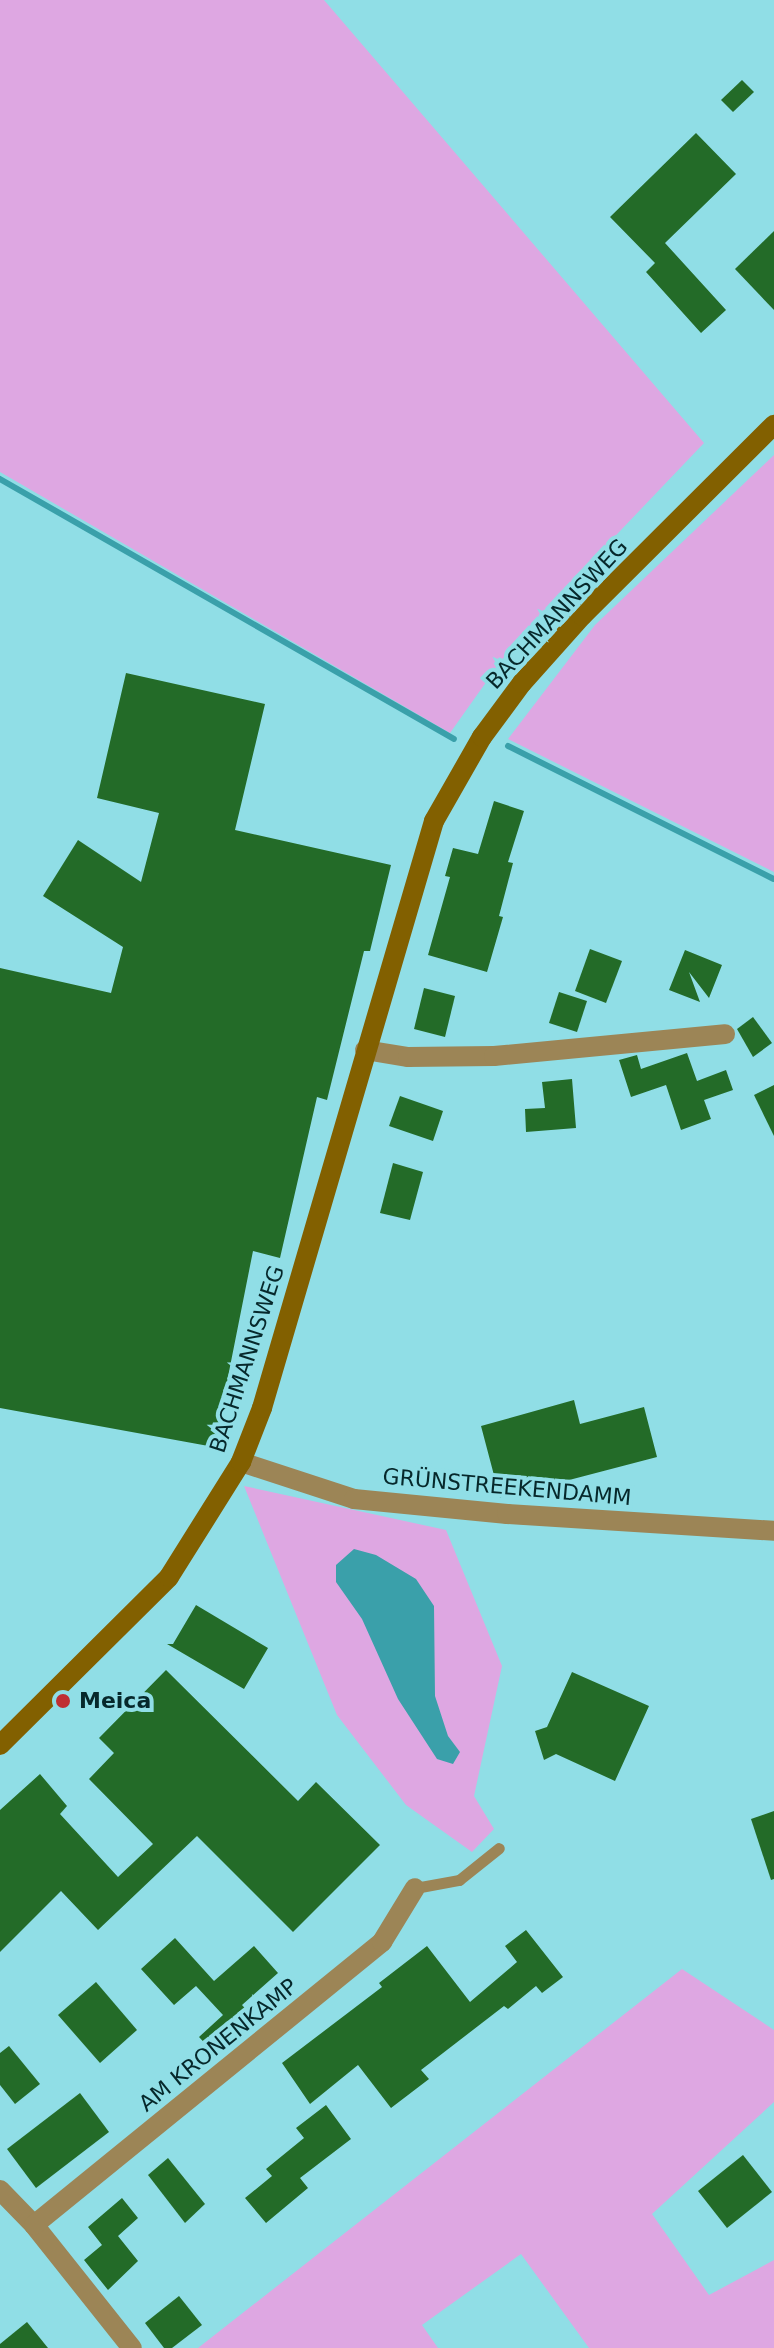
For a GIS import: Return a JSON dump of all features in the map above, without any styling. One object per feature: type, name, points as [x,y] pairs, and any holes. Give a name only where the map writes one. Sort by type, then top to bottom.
[{"type":"street","name":"BACHMANNSWEG","points":[[0,1745],[169,1577],[241,1462],[262,1408],[434,821],[482,737],[522,683],[582,616],[774,425]]},
{"type":"street","points":[[365,1050],[408,1057],[494,1056],[725,1034]]},
{"type":"street","name":"GRÜNSTREEKENDAMM","points":[[241,1462],[354,1499],[507,1514],[774,1531]]},
{"type":"street","name":"AM KRONENKAMP","points":[[34,2225],[382,1942],[415,1888]]},
{"type":"street","points":[[0,2190],[34,2225],[132,2348]]},
{"type":"lane","points":[[415,1888],[459,1880],[499,1848]]},
{"type":"shaded area","points":[[0,0],[324,0],[704,443],[516,640],[450,733],[0,472]]},
{"type":"shaded area","points":[[774,455],[774,872],[508,739],[595,625]]},
{"type":"shaded area","points":[[244,1486],[446,1530],[502,1666],[474,1796],[494,1829],[472,1852],[406,1805],[337,1715]]},
{"type":"shaded area","points":[[682,1969],[774,2030],[774,2102],[652,2214],[709,2295],[774,2260],[774,2348],[589,2348],[521,2254],[422,2325],[438,2348],[198,2348]]},
{"type":"water","points":[[354,1549],[376,1555],[416,1579],[434,1606],[435,1696],[448,1736],[460,1752],[453,1764],[437,1759],[398,1699],[362,1619],[336,1582],[336,1565]]},
{"type":"building","points":[[742,80],[754,92],[733,112],[721,100]]},
{"type":"building","points":[[696,133],[736,174],[665,243],[726,310],[701,333],[646,272],[655,263],[610,217]]},
{"type":"building","points":[[774,231],[774,310],[735,269]]},
{"type":"building","points":[[126,673],[265,704],[235,830],[391,865],[370,951],[364,951],[327,1100],[317,1097],[280,1258],[253,1251],[214,1447],[0,1408],[0,968],[111,993],[123,947],[43,896],[78,840],[141,882],[159,813],[97,798]]},
{"type":"building","points":[[494,801],[524,811],[508,862],[513,863],[499,916],[503,917],[487,972],[428,955],[450,877],[445,876],[453,848],[478,854]]},
{"type":"building","points":[[590,949],[622,961],[606,1003],[575,991]]},
{"type":"building","points":[[685,950],[722,965],[709,998],[689,972],[700,1002],[669,990]]},
{"type":"building","points":[[424,988],[455,996],[445,1037],[414,1029]]},
{"type":"building","points":[[559,992],[587,1001],[577,1032],[549,1023]]},
{"type":"building","points":[[753,1017],[772,1043],[753,1057],[737,1029]]},
{"type":"building","points":[[687,1053],[697,1081],[726,1070],[733,1090],[704,1100],[711,1119],[681,1130],[666,1085],[631,1097],[619,1060],[637,1055],[641,1069]]},
{"type":"building","points":[[572,1079],[576,1128],[526,1132],[525,1109],[545,1108],[542,1082]]},
{"type":"building","points":[[774,1085],[774,1136],[754,1095]]},
{"type":"building","points":[[400,1096],[443,1111],[433,1141],[389,1126]]},
{"type":"building","points":[[393,1163],[423,1172],[410,1220],[380,1213]]},
{"type":"building","points":[[574,1400],[580,1424],[644,1407],[657,1457],[500,1498],[481,1426]]},
{"type":"building","points":[[196,1605],[268,1648],[244,1689],[167,1644],[173,1644]]},
{"type":"building","points":[[166,1670],[298,1801],[316,1782],[380,1845],[293,1932],[197,1836],[98,1930],[61,1891],[0,1952],[0,1810],[40,1774],[67,1806],[60,1814],[118,1877],[153,1844],[89,1779],[114,1753],[99,1738]]},
{"type":"building","points":[[572,1672],[649,1706],[615,1781],[556,1754],[544,1760],[535,1731],[547,1727]]},
{"type":"building","points":[[774,1811],[774,1879],[771,1880],[751,1819]]},
{"type":"building","points":[[526,1930],[563,1977],[542,1993],[536,1986],[508,2009],[504,2006],[421,2070],[429,2079],[391,2108],[358,2065],[310,2104],[282,2063],[382,1987],[379,1983],[427,1946],[470,2002],[517,1962],[505,1946]]},
{"type":"building","points":[[175,1938],[214,1981],[254,1946],[278,1973],[242,2005],[252,2016],[213,2052],[199,2037],[223,2015],[196,1986],[174,2005],[141,1969]]},
{"type":"building","points":[[96,1982],[137,2030],[100,2063],[58,2015]]},
{"type":"building","points":[[9,2046],[40,2084],[15,2104],[0,2085],[0,2053]]},
{"type":"building","points":[[80,2093],[109,2132],[36,2188],[7,2149]]},
{"type":"building","points":[[326,2105],[351,2139],[300,2178],[308,2188],[266,2223],[245,2198],[272,2176],[266,2169],[304,2138],[296,2128]]},
{"type":"building","points":[[743,2155],[772,2192],[727,2228],[698,2191]]},
{"type":"building","points":[[168,2158],[205,2204],[185,2223],[148,2175]]},
{"type":"building","points":[[122,2198],[138,2218],[118,2236],[138,2261],[108,2290],[84,2260],[102,2245],[88,2227]]},
{"type":"building","points":[[179,2296],[202,2325],[172,2348],[164,2348],[145,2323]]},
{"type":"building","points":[[27,2322],[48,2348],[0,2348],[0,2344]]},
{"type":"waterway","points":[[0,479],[454,739]]},
{"type":"waterway","points":[[508,746],[774,879]]},
{"type":"place","name":"Meica","points":[[63,1701]]}]
